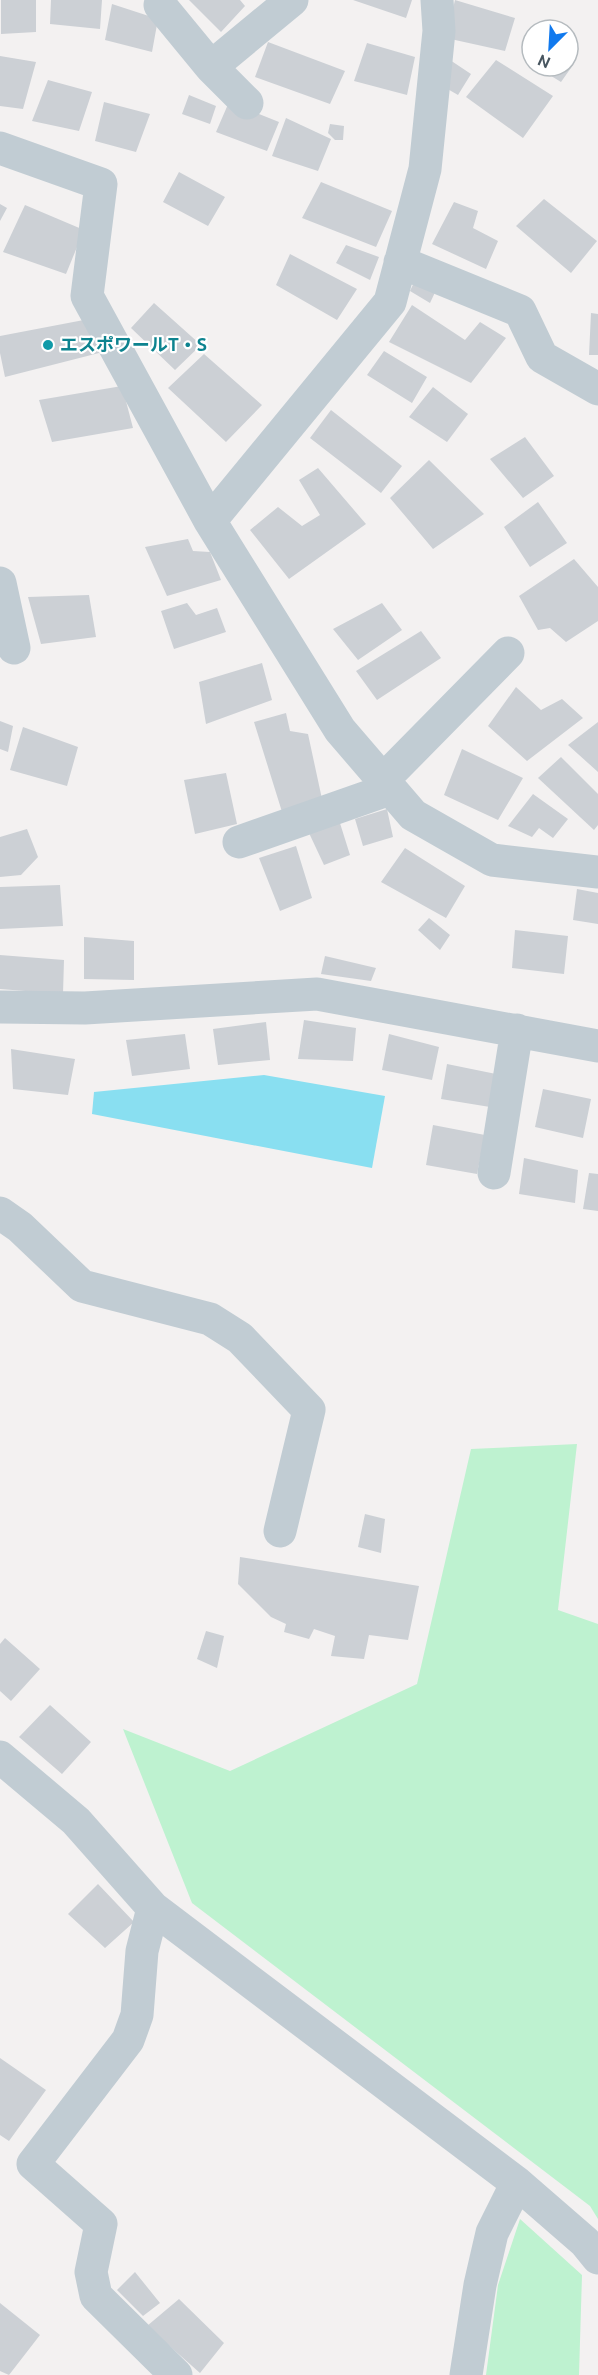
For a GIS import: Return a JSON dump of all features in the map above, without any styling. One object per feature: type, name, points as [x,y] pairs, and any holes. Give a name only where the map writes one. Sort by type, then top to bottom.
[{"type":"street","points":[[212,67],[292,0]]},
{"type":"street","points":[[210,521],[390,302],[425,169],[439,31],[437,0]]},
{"type":"street","points":[[160,5],[212,67],[247,103]]},
{"type":"street","points":[[0,148],[101,184],[87,296],[210,521],[340,730],[413,815],[492,860],[598,873]]},
{"type":"street","points":[[400,262],[520,311],[542,357],[598,389]]},
{"type":"street","points":[[0,582],[14,648]]},
{"type":"street","points":[[240,842],[387,784],[508,653]]},
{"type":"street","points":[[0,1008],[85,1008],[317,994],[598,1046]]},
{"type":"street","points":[[494,1173],[517,1030]]},
{"type":"street","points":[[0,1213],[20,1227],[82,1286],[210,1319],[240,1338],[309,1410],[280,1531]]},
{"type":"street","points":[[0,1757],[76,1821],[153,1908],[517,2183],[585,2242],[598,2258]]},
{"type":"street","points":[[153,1908],[142,1951],[137,2015],[128,2040],[33,2164],[101,2224],[91,2272],[96,2296],[176,2375]]},
{"type":"street","points":[[466,2375],[480,2285],[492,2233],[517,2183]]},
{"type":"green space","points":[[577,1444],[558,1610],[598,1624],[598,2219],[590,2206],[192,1903],[123,1729],[230,1771],[417,1684],[471,1449]]},
{"type":"green space","points":[[520,2219],[582,2275],[579,2375],[486,2375],[498,2285]]},
{"type":"water","points":[[264,1075],[385,1096],[372,1168],[92,1114],[94,1092]]},
{"type":"building","points":[[1,0],[36,0],[36,32],[1,34]]},
{"type":"building","points":[[51,0],[102,0],[100,29],[50,24]]},
{"type":"building","points":[[189,0],[240,0],[245,6],[221,32]]},
{"type":"building","points":[[353,0],[412,0],[406,18]]},
{"type":"building","points":[[455,0],[515,18],[505,51],[446,38]]},
{"type":"building","points":[[112,4],[158,19],[152,52],[105,40]]},
{"type":"building","points":[[268,42],[345,71],[330,104],[255,77]]},
{"type":"building","points":[[367,43],[415,57],[407,95],[354,81]]},
{"type":"building","points":[[0,56],[36,62],[23,109],[0,106]]},
{"type":"building","points":[[450,60],[471,74],[458,95],[439,84]]},
{"type":"building","points":[[496,60],[520,75],[520,78],[524,78],[553,96],[523,138],[466,97]]},
{"type":"building","points":[[48,80],[92,92],[79,131],[32,121]]},
{"type":"building","points":[[189,95],[216,106],[210,124],[182,114]]},
{"type":"building","points":[[104,102],[150,114],[136,152],[95,141]]},
{"type":"building","points":[[229,102],[279,122],[267,151],[216,132]]},
{"type":"building","points":[[286,118],[331,139],[318,171],[272,156]]},
{"type":"building","points":[[330,124],[344,126],[343,140],[335,140],[328,133]]},
{"type":"building","points":[[179,172],[225,197],[208,226],[163,202]]},
{"type":"building","points":[[321,182],[392,211],[376,247],[302,218]]},
{"type":"building","points":[[544,199],[597,241],[571,273],[516,226]]},
{"type":"building","points":[[454,202],[478,211],[473,228],[498,241],[486,269],[432,244]]},
{"type":"building","points":[[0,204],[7,208],[0,221]]},
{"type":"building","points":[[25,205],[84,230],[66,274],[3,252]]},
{"type":"building","points":[[346,245],[379,257],[370,280],[336,263]]},
{"type":"building","points":[[290,254],[357,289],[337,320],[276,285]]},
{"type":"building","points":[[417,276],[438,286],[430,303],[410,291]]},
{"type":"building","points":[[154,303],[201,345],[175,370],[131,328]]},
{"type":"building","points":[[412,305],[465,340],[480,322],[506,338],[471,383],[389,342]]},
{"type":"building","points":[[591,313],[598,314],[598,355],[589,355]]},
{"type":"building","name":"エスポワールT・S","points":[[89,319],[99,353],[5,377],[0,353],[0,336]]},
{"type":"building","points":[[384,351],[427,377],[412,403],[367,375]]},
{"type":"building","points":[[204,354],[262,405],[226,442],[168,388]]},
{"type":"building","points":[[122,386],[133,428],[52,442],[39,400]]},
{"type":"building","points":[[433,387],[468,414],[447,442],[409,417]]},
{"type":"building","points":[[331,410],[402,466],[381,493],[310,438]]},
{"type":"building","points":[[525,437],[554,476],[523,498],[490,459]]},
{"type":"building","points":[[429,460],[484,514],[433,549],[390,498]]},
{"type":"building","points":[[318,468],[366,524],[289,579],[250,530],[278,507],[302,526],[320,515],[299,480]]},
{"type":"building","points":[[538,502],[567,543],[530,567],[504,527]]},
{"type":"building","points":[[188,539],[193,551],[210,552],[221,580],[167,596],[145,547]]},
{"type":"building","points":[[574,559],[598,587],[598,621],[566,642],[550,628],[538,630],[519,596]]},
{"type":"building","points":[[89,595],[96,637],[41,644],[28,597]]},
{"type":"building","points":[[187,603],[196,615],[217,608],[226,632],[174,649],[161,611]]},
{"type":"building","points":[[382,603],[402,630],[358,660],[333,629]]},
{"type":"building","points":[[421,631],[441,658],[377,700],[356,671]]},
{"type":"building","points":[[262,663],[272,700],[206,724],[199,682]]},
{"type":"building","points":[[516,687],[541,710],[562,699],[583,718],[527,761],[488,726]]},
{"type":"building","points":[[286,713],[290,731],[308,734],[322,799],[283,815],[254,722]]},
{"type":"building","points":[[0,721],[13,726],[8,752],[0,749]]},
{"type":"building","points":[[598,722],[598,772],[568,745]]},
{"type":"building","points":[[23,727],[78,747],[67,786],[10,770]]},
{"type":"building","points":[[462,749],[523,778],[498,820],[444,795]]},
{"type":"building","points":[[561,757],[598,794],[598,825],[594,830],[538,778]]},
{"type":"building","points":[[226,773],[237,824],[195,834],[184,780]]},
{"type":"building","points":[[533,794],[568,819],[553,838],[539,828],[532,837],[508,826]]},
{"type":"building","points":[[387,809],[393,837],[363,846],[355,819]]},
{"type":"building","points":[[339,820],[350,855],[324,865],[309,833]]},
{"type":"building","points":[[27,829],[38,857],[21,875],[0,877],[0,837]]},
{"type":"building","points":[[296,846],[312,898],[280,911],[259,858]]},
{"type":"building","points":[[405,848],[465,886],[446,918],[381,882]]},
{"type":"building","points":[[60,885],[63,926],[0,929],[0,887]]},
{"type":"building","points":[[577,889],[598,893],[598,924],[573,920]]},
{"type":"building","points":[[429,918],[450,935],[440,950],[418,930]]},
{"type":"building","points":[[515,930],[568,936],[564,974],[512,968]]},
{"type":"building","points":[[84,937],[134,941],[134,980],[84,979]]},
{"type":"building","points":[[0,955],[64,960],[63,994],[0,989]]},
{"type":"building","points":[[325,956],[376,968],[371,981],[321,974]]},
{"type":"building","points":[[304,1020],[356,1028],[353,1061],[298,1059]]},
{"type":"building","points":[[266,1022],[270,1060],[218,1065],[213,1029]]},
{"type":"building","points":[[185,1034],[190,1069],[132,1076],[126,1040]]},
{"type":"building","points":[[389,1034],[439,1047],[432,1080],[382,1070]]},
{"type":"building","points":[[11,1049],[75,1059],[68,1095],[13,1089]]},
{"type":"building","points":[[447,1064],[496,1074],[490,1107],[441,1099]]},
{"type":"building","points":[[543,1089],[591,1099],[583,1138],[535,1127]]},
{"type":"building","points":[[433,1125],[485,1135],[477,1174],[426,1165]]},
{"type":"building","points":[[524,1158],[578,1170],[575,1203],[519,1194]]},
{"type":"building","points":[[589,1173],[598,1174],[598,1211],[583,1209]]},
{"type":"building","points":[[365,1514],[385,1519],[381,1553],[358,1547]]},
{"type":"building","points":[[240,1557],[419,1586],[408,1640],[369,1635],[364,1659],[331,1656],[335,1636],[314,1629],[309,1639],[284,1632],[286,1624],[271,1617],[238,1584]]},
{"type":"building","points":[[206,1631],[224,1636],[217,1668],[197,1659]]},
{"type":"building","points":[[5,1638],[40,1669],[11,1701],[0,1691],[0,1644]]},
{"type":"building","points":[[50,1705],[91,1742],[62,1774],[19,1737]]},
{"type":"building","points":[[98,1884],[134,1922],[105,1948],[68,1914]]},
{"type":"building","points":[[0,2058],[46,2090],[9,2141],[0,2135]]},
{"type":"building","points":[[135,2272],[160,2303],[143,2316],[117,2290]]},
{"type":"building","points":[[179,2299],[224,2343],[200,2373],[147,2326]]},
{"type":"building","points":[[0,2303],[40,2335],[9,2375],[0,2371]]},
{"type":"place","name":"エスポワールT・S","points":[[48,345]]}]
